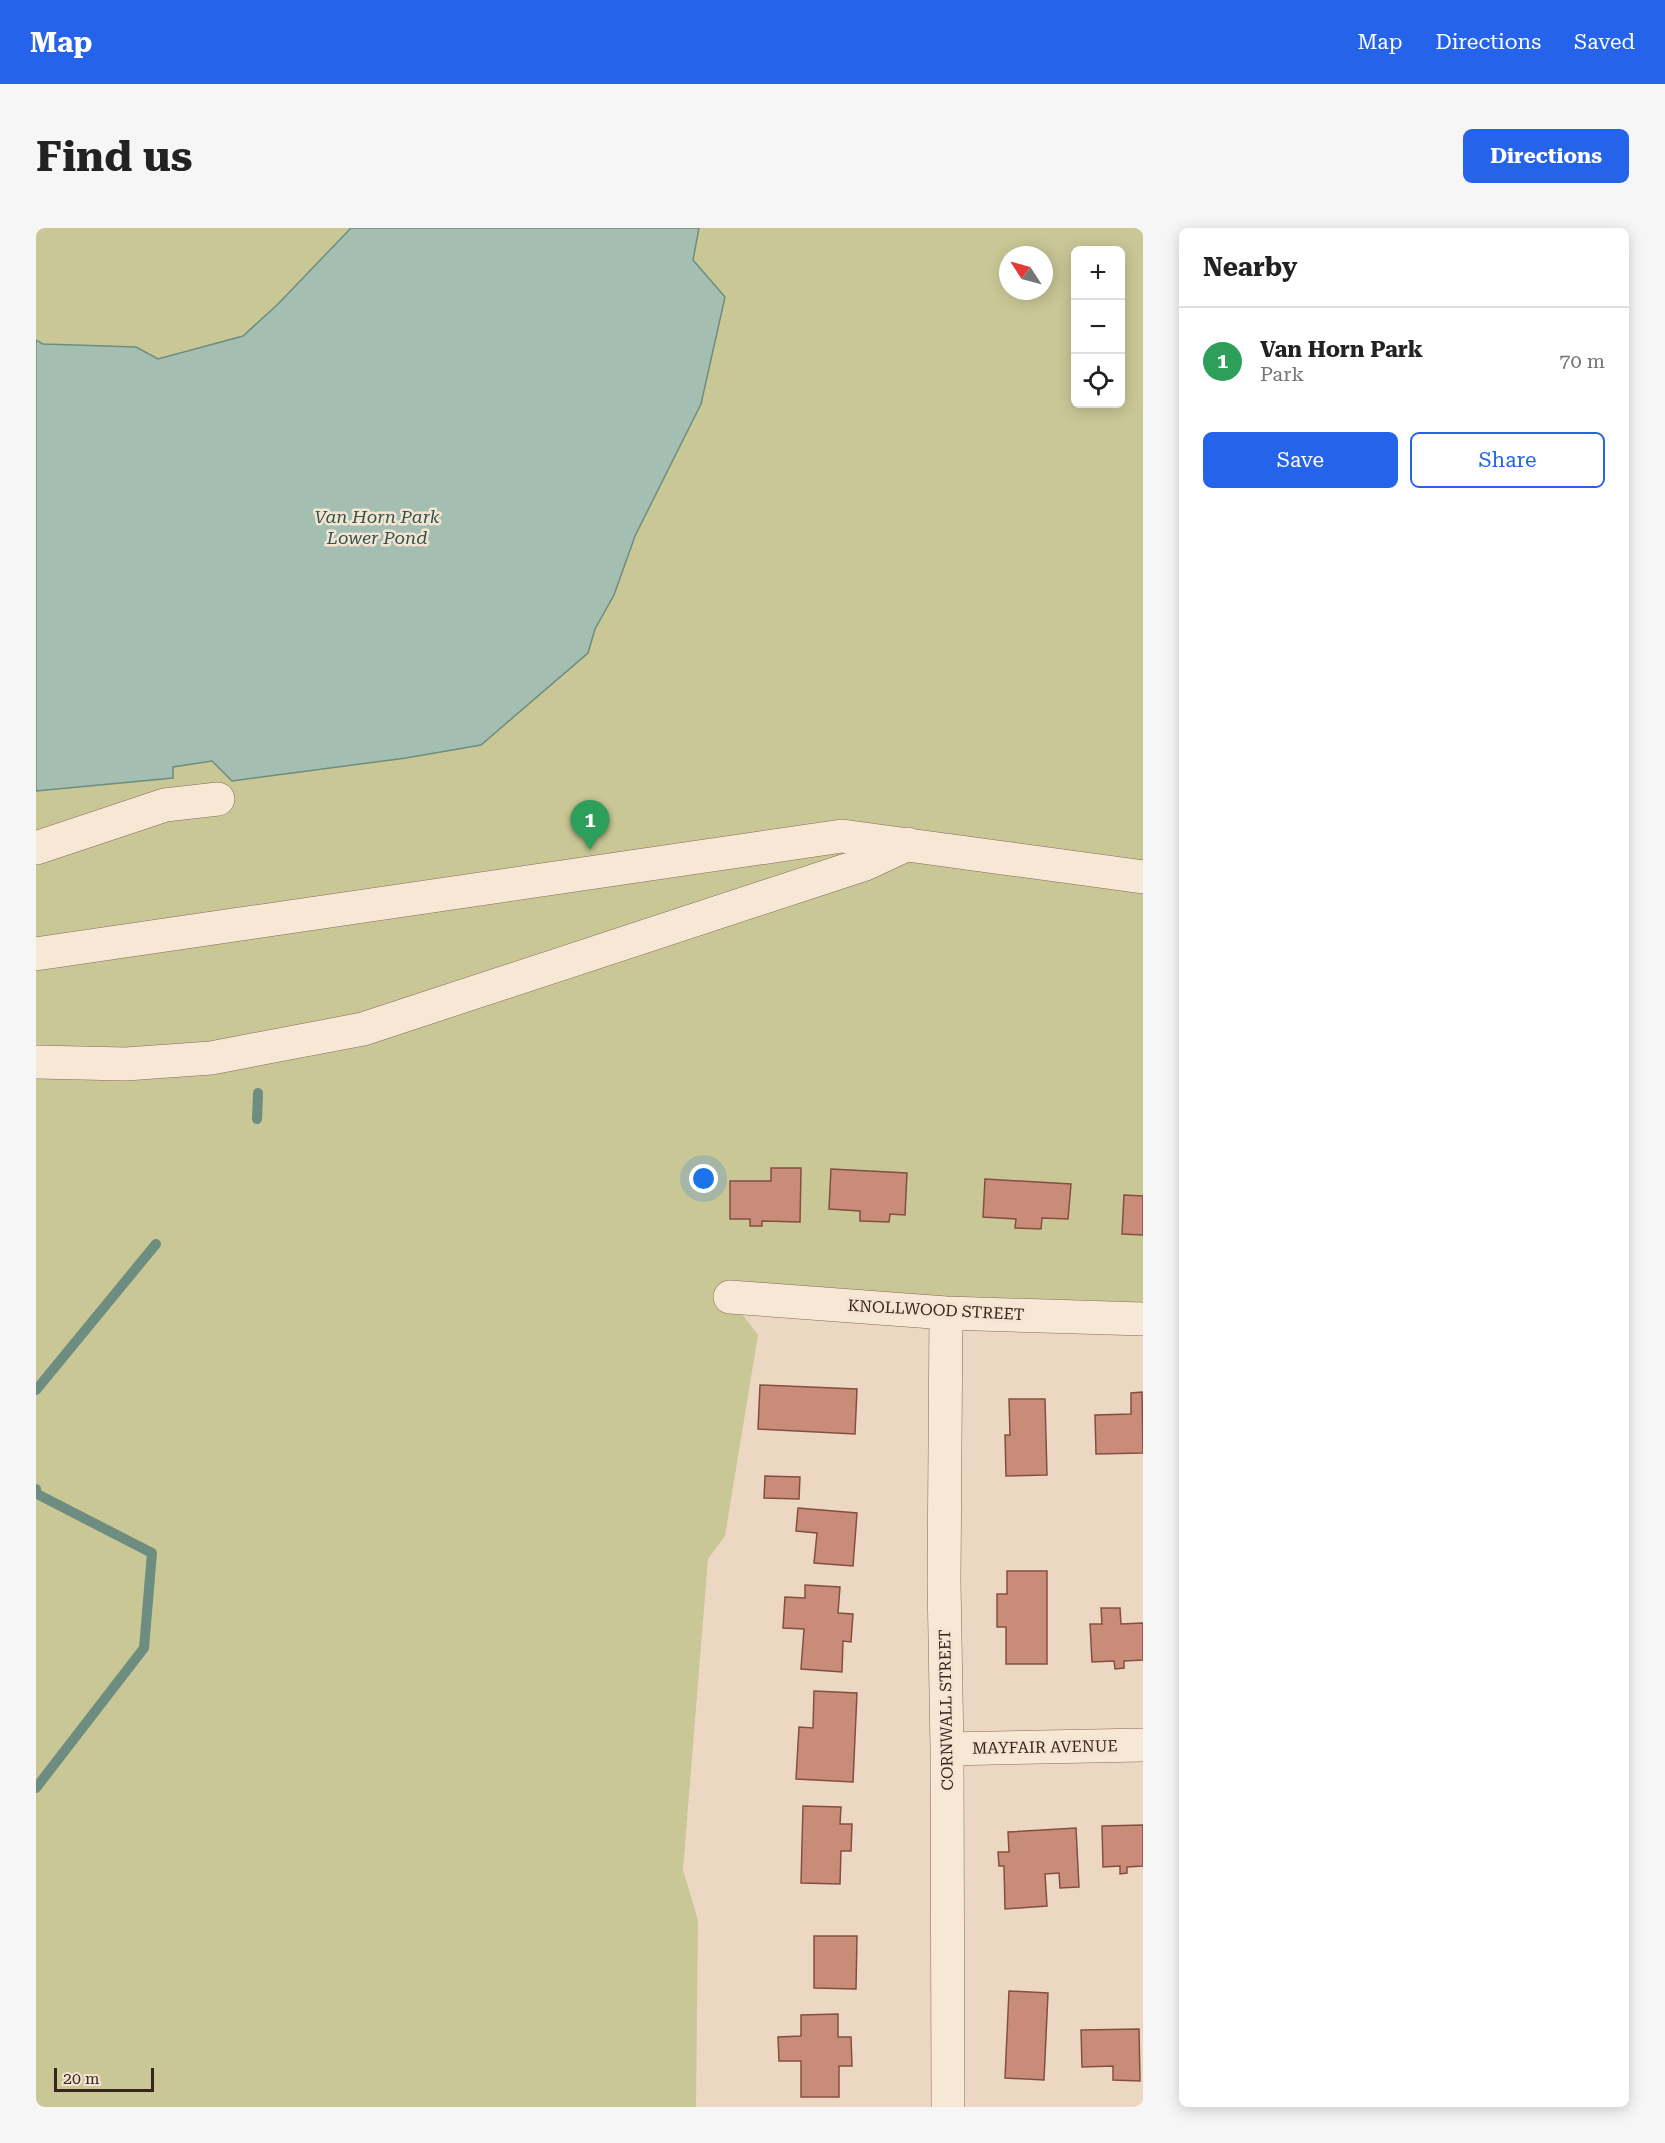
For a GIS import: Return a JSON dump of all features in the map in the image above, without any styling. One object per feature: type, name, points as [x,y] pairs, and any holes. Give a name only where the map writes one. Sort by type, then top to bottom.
[{"type":"street","points":[[36,848],[165,806],[218,799]]},
{"type":"street","points":[[36,954],[842,836],[1143,877]]},
{"type":"street","points":[[36,1062],[126,1064],[211,1058],[363,1029],[865,864],[908,844]]},
{"type":"street","name":"KNOLLWOOD STREET","points":[[729,1297],[946,1313],[1143,1319]]},
{"type":"street","name":"CORNWALL STREET","points":[[946,1313],[944,1581],[948,2107]]},
{"type":"street","name":"MAYFAIR AVENUE","points":[[947,1749],[1143,1745]]},
{"type":"shaded area","points":[[36,228],[1143,228],[1143,1319],[730,1298],[758,1335],[725,1536],[708,1559],[683,1870],[698,1920],[696,2107],[36,2107]]},
{"type":"water","name":"Van Horn Park Lower Pond","points":[[351,228],[699,228],[693,260],[725,297],[701,404],[635,536],[614,595],[595,629],[588,653],[481,745],[406,758],[232,781],[212,761],[173,767],[173,778],[36,791],[36,340],[43,344],[136,347],[158,359],[243,336],[278,304]]},
{"type":"building","points":[[771,1168],[801,1168],[800,1222],[762,1221],[762,1226],[750,1226],[750,1219],[730,1219],[730,1181],[771,1181]]},
{"type":"building","points":[[831,1169],[907,1173],[905,1215],[890,1214],[889,1222],[860,1221],[860,1211],[829,1209]]},
{"type":"building","points":[[985,1179],[1071,1184],[1068,1219],[1042,1218],[1041,1229],[1015,1228],[1016,1219],[983,1217]]},
{"type":"building","points":[[1124,1195],[1143,1196],[1143,1235],[1122,1234]]},
{"type":"building","points":[[760,1385],[857,1389],[855,1434],[758,1429]]},
{"type":"building","points":[[1142,1392],[1143,1453],[1096,1454],[1095,1415],[1131,1414],[1131,1393]]},
{"type":"building","points":[[1009,1399],[1045,1399],[1047,1475],[1006,1476],[1005,1435],[1010,1435]]},
{"type":"building","points":[[765,1476],[800,1477],[799,1499],[764,1498]]},
{"type":"building","points":[[798,1508],[857,1513],[853,1566],[814,1563],[817,1533],[796,1531]]},
{"type":"building","points":[[1007,1571],[1047,1571],[1047,1664],[1006,1664],[1006,1627],[997,1627],[997,1594],[1007,1594]]},
{"type":"building","points":[[805,1585],[840,1587],[838,1613],[853,1614],[851,1642],[843,1641],[842,1672],[801,1669],[804,1629],[783,1628],[785,1597],[805,1598]]},
{"type":"building","points":[[1101,1608],[1120,1608],[1121,1624],[1143,1623],[1143,1660],[1124,1661],[1124,1668],[1115,1669],[1114,1661],[1092,1662],[1090,1624],[1102,1624]]},
{"type":"building","points":[[814,1691],[857,1693],[853,1782],[796,1779],[799,1727],[813,1728]]},
{"type":"building","points":[[803,1806],[841,1807],[840,1824],[852,1824],[851,1851],[841,1851],[840,1884],[801,1883]]},
{"type":"building","points":[[1143,1825],[1143,1866],[1127,1867],[1127,1873],[1120,1874],[1120,1866],[1103,1867],[1102,1826]]},
{"type":"building","points":[[1076,1828],[1079,1887],[1060,1888],[1059,1873],[1045,1874],[1047,1906],[1005,1909],[1004,1866],[999,1866],[998,1852],[1009,1852],[1008,1832]]},
{"type":"building","points":[[814,1936],[857,1936],[856,1989],[814,1988]]},
{"type":"building","points":[[1009,1991],[1048,1993],[1044,2080],[1005,2078]]},
{"type":"building","points":[[838,2014],[838,2037],[851,2037],[852,2066],[839,2066],[839,2097],[801,2097],[801,2061],[779,2061],[778,2037],[801,2036],[801,2015]]},
{"type":"building","points":[[1139,2029],[1140,2081],[1113,2080],[1113,2066],[1082,2067],[1081,2030]]},
{"type":"waterway","points":[[257,1119],[258,1093]]},
{"type":"waterway","points":[[36,1390],[156,1244]]},
{"type":"waterway","points":[[36,1489],[37,1494],[152,1553],[144,1648],[36,1788]]},
{"type":"place","name":"Van Horn Park","points":[[590,850]]}]
